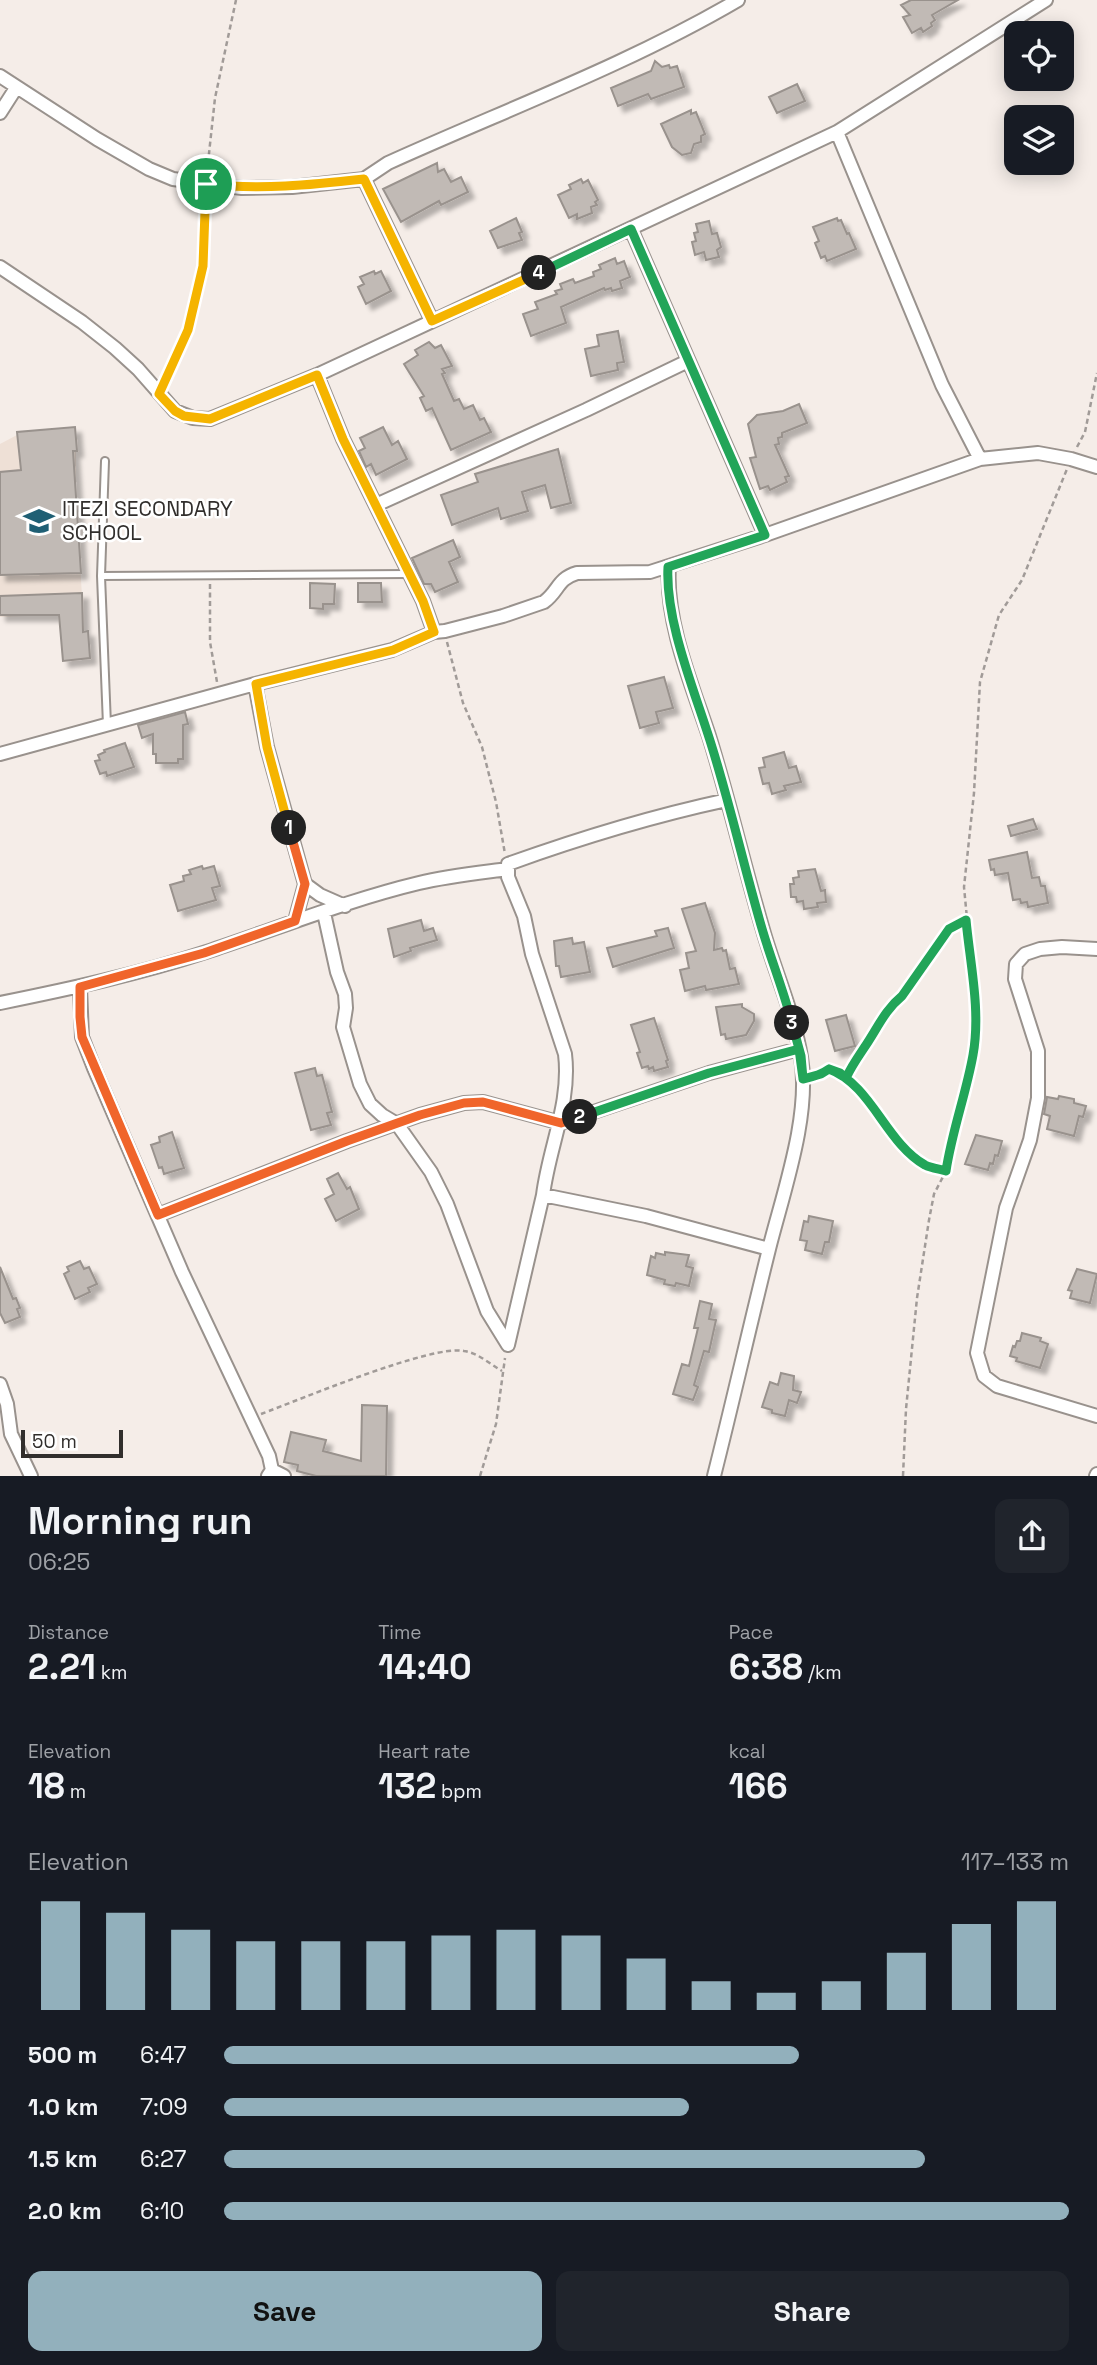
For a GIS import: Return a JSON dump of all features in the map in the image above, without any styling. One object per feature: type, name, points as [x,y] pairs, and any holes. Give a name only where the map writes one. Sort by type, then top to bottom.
[{"type":"street","points":[[0,76],[97,139],[149,169],[173,179],[242,188],[292,187],[364,179],[388,163],[692,27],[738,0]]},
{"type":"street","points":[[0,267],[82,322],[115,348],[138,369],[175,411],[184,416],[210,419],[317,375],[837,132],[1046,0]]},
{"type":"street","points":[[0,113],[16,88]]},
{"type":"street","points":[[837,132],[942,385],[980,459]]},
{"type":"street","points":[[364,179],[432,321]]},
{"type":"street","points":[[631,229],[765,535]]},
{"type":"street","points":[[376,505],[586,411],[688,361]]},
{"type":"street","points":[[317,375],[343,439],[439,631]]},
{"type":"street","points":[[0,754],[218,694],[393,650],[439,631],[503,617],[544,602],[568,575],[650,572],[668,567],[980,459],[1038,453],[1097,467]]},
{"type":"street","points":[[668,567],[670,600],[680,647],[799,1049],[803,1079],[796,1140],[714,1476]]},
{"type":"street","points":[[256,684],[267,747],[305,884],[295,921]]},
{"type":"street","points":[[0,1003],[80,987],[204,953],[416,883],[508,866],[682,810],[727,800]]},
{"type":"street","points":[[508,866],[508,877],[524,916],[532,954],[565,1054],[566,1079],[561,1123],[547,1169],[508,1345]]},
{"type":"street","points":[[305,884],[320,895],[345,906]]},
{"type":"street","points":[[324,913],[337,972],[345,994],[343,1027],[360,1084],[370,1104],[397,1124],[431,1172],[447,1204],[487,1311],[508,1345]]},
{"type":"street","points":[[1097,949],[1040,949],[1025,954],[1016,964],[1015,979],[1038,1051],[1038,1098],[1030,1140],[1006,1208],[976,1353],[984,1376],[997,1386],[1097,1416]]},
{"type":"street","points":[[80,987],[82,1037],[182,1272],[269,1456],[270,1473],[284,1476]]},
{"type":"street","points":[[158,1215],[347,1141],[464,1103],[483,1102],[561,1123],[709,1073],[799,1049]]},
{"type":"street","points":[[543,1195],[646,1216],[769,1249]]},
{"type":"street","points":[[0,1384],[7,1404],[10,1434],[31,1476]]},
{"type":"lane","points":[[105,461],[101,576],[107,724]]},
{"type":"lane","points":[[101,576],[408,573]]},
{"type":"path","points":[[159,394],[188,330],[203,266],[208,148],[215,98],[236,0]]},
{"type":"path","points":[[903,1476],[906,1409],[917,1298],[934,1194],[946,1171],[951,1138],[973,1053],[974,992],[966,920],[965,869],[974,793],[980,682],[996,622],[1026,571],[1071,459],[1085,432],[1097,373]]},
{"type":"path","points":[[210,574],[210,642],[218,694]]},
{"type":"path","points":[[439,631],[463,703],[482,747],[508,866]]},
{"type":"path","points":[[846,1078],[881,1018],[902,996],[949,929],[966,920]]},
{"type":"path","points":[[803,1079],[829,1069],[840,1073],[886,1122],[891,1134],[901,1145],[925,1165],[946,1171]]},
{"type":"path","points":[[480,1476],[495,1424],[508,1345]]},
{"type":"path","points":[[252,1418],[393,1366],[453,1349],[476,1355],[502,1371]]},
{"type":"shaded area","name":"ITEZI SECONDARY SCHOOL","points":[[76,434],[76,493],[83,614],[0,617],[0,444],[17,435]]},
{"type":"building","points":[[911,0],[958,0],[932,15],[935,20],[931,23],[932,26],[923,32],[921,28],[912,33],[903,17],[910,15],[901,5]]},
{"type":"building","points":[[655,61],[662,67],[677,66],[684,87],[651,99],[648,94],[618,106],[611,88],[651,71]]},
{"type":"building","points":[[797,84],[805,101],[777,113],[769,97]]},
{"type":"building","points":[[691,110],[691,114],[696,112],[705,134],[701,136],[701,142],[694,144],[691,153],[682,155],[672,147],[661,124]]},
{"type":"building","points":[[437,163],[438,172],[444,169],[451,182],[461,177],[468,192],[441,205],[439,201],[401,222],[383,189]]},
{"type":"building","points":[[581,179],[583,183],[588,180],[598,200],[595,202],[597,205],[591,207],[592,213],[577,219],[577,214],[569,218],[558,195],[571,189],[569,185]]},
{"type":"building","points":[[516,218],[522,232],[519,233],[522,240],[498,248],[490,231]]},
{"type":"building","points":[[837,218],[838,221],[841,220],[847,234],[849,233],[856,249],[827,261],[825,256],[821,258],[815,243],[819,241],[813,227]]},
{"type":"building","points":[[709,221],[712,234],[717,233],[721,247],[717,250],[719,257],[706,260],[704,252],[695,255],[692,242],[696,241],[694,233],[698,232],[696,224]]},
{"type":"building","points":[[615,258],[617,264],[624,261],[630,277],[620,281],[622,288],[612,291],[611,288],[604,288],[561,307],[566,323],[531,336],[523,314],[538,309],[535,302],[557,294],[555,291],[562,289],[560,284],[573,279],[575,283],[594,276],[593,272],[601,269],[599,265]]},
{"type":"building","points":[[374,271],[375,274],[381,271],[391,291],[366,304],[358,287],[364,284],[360,277]]},
{"type":"building","points":[[618,331],[624,362],[617,363],[618,370],[591,376],[585,349],[599,346],[597,335]]},
{"type":"building","points":[[429,342],[435,348],[441,345],[452,366],[442,369],[445,373],[442,374],[454,401],[459,399],[464,409],[473,405],[480,420],[484,418],[491,432],[451,450],[432,408],[426,411],[420,398],[424,396],[404,364],[418,355],[415,350]]},
{"type":"building","points":[[799,404],[807,423],[782,433],[782,437],[778,438],[779,444],[775,445],[789,476],[785,477],[787,482],[770,490],[768,486],[760,489],[750,458],[756,457],[748,424],[757,415],[783,411]]},
{"type":"building","name":"ITEZI SECONDARY SCHOOL","points":[[75,427],[77,451],[73,451],[81,573],[0,575],[0,472],[21,470],[17,432]]},
{"type":"building","points":[[383,427],[392,445],[398,441],[407,459],[376,475],[371,464],[366,467],[359,451],[365,448],[360,438]]},
{"type":"building","points":[[558,449],[571,503],[551,508],[545,485],[522,492],[528,511],[501,519],[498,508],[452,525],[441,495],[478,482],[475,474]]},
{"type":"building","points":[[453,540],[460,557],[449,562],[458,582],[435,592],[431,584],[424,584],[412,558]]},
{"type":"building","points":[[310,583],[335,584],[334,604],[323,604],[323,609],[310,608]]},
{"type":"building","points":[[358,583],[381,583],[382,602],[358,602]]},
{"type":"building","points":[[82,593],[83,632],[88,631],[90,658],[63,661],[59,615],[0,615],[0,596]]},
{"type":"building","points":[[664,677],[673,708],[656,712],[659,723],[640,728],[628,686]]},
{"type":"building","points":[[185,712],[188,724],[183,725],[183,759],[178,759],[178,763],[156,763],[153,734],[142,738],[138,725]]},
{"type":"building","points":[[125,743],[134,767],[107,776],[106,772],[100,774],[95,761],[100,760],[98,755],[105,752],[104,750]]},
{"type":"building","points":[[784,752],[789,768],[796,766],[801,782],[784,786],[786,790],[772,794],[769,783],[763,784],[759,768],[765,767],[763,758]]},
{"type":"building","points":[[1033,819],[1037,829],[1011,836],[1008,826]]},
{"type":"building","points":[[1027,852],[1032,878],[1039,877],[1041,886],[1045,886],[1048,903],[1028,907],[1027,902],[1013,900],[1008,873],[995,875],[994,869],[991,870],[989,860]]},
{"type":"building","points":[[202,866],[203,869],[214,866],[220,886],[212,888],[216,900],[178,911],[170,885],[184,881],[183,876],[191,874],[189,870]]},
{"type":"building","points":[[815,869],[821,891],[825,890],[826,902],[817,903],[818,907],[804,909],[803,901],[797,902],[796,897],[791,897],[790,884],[794,884],[793,878],[799,877],[798,871]]},
{"type":"building","points":[[705,903],[715,933],[714,950],[726,950],[730,969],[735,968],[739,984],[706,990],[705,986],[685,991],[680,970],[689,968],[686,953],[696,951],[682,909]]},
{"type":"building","points":[[421,920],[424,931],[433,928],[437,940],[410,948],[411,951],[394,957],[388,929]]},
{"type":"building","points":[[668,928],[674,948],[613,967],[607,948],[657,936],[655,931]]},
{"type":"building","points":[[572,938],[573,944],[584,942],[590,972],[561,977],[559,966],[556,966],[554,941]]},
{"type":"building","points":[[742,1004],[742,1007],[754,1014],[754,1021],[746,1035],[726,1039],[725,1034],[721,1035],[716,1007]]},
{"type":"building","points":[[846,1015],[855,1046],[835,1051],[826,1020]]},
{"type":"building","points":[[654,1018],[668,1067],[654,1071],[653,1067],[642,1068],[631,1025]]},
{"type":"building","points":[[315,1068],[317,1076],[322,1075],[332,1112],[327,1113],[331,1125],[311,1130],[295,1073]]},
{"type":"building","points":[[1059,1096],[1074,1099],[1074,1103],[1086,1106],[1083,1117],[1079,1116],[1074,1136],[1047,1129],[1050,1116],[1044,1114],[1047,1097],[1058,1099]]},
{"type":"building","points":[[172,1132],[184,1168],[164,1174],[162,1167],[159,1168],[151,1145],[160,1142],[159,1137]]},
{"type":"building","points":[[976,1135],[1002,1141],[998,1156],[995,1155],[988,1170],[965,1164]]},
{"type":"building","points":[[338,1173],[347,1189],[350,1187],[359,1209],[336,1221],[325,1199],[334,1194],[327,1179]]},
{"type":"building","points":[[809,1216],[833,1221],[829,1242],[825,1242],[822,1254],[805,1250],[807,1241],[800,1240],[804,1221],[808,1222]]},
{"type":"building","points":[[665,1252],[689,1255],[686,1266],[693,1268],[689,1286],[664,1284],[665,1280],[647,1275],[651,1256],[655,1258],[656,1253],[665,1255]]},
{"type":"building","points":[[80,1261],[84,1269],[89,1267],[97,1284],[88,1288],[90,1292],[75,1299],[64,1274],[69,1271],[67,1267]]},
{"type":"building","points":[[0,1267],[13,1299],[16,1298],[20,1308],[17,1309],[20,1317],[5,1323],[0,1313]]},
{"type":"building","points":[[1077,1269],[1097,1274],[1090,1303],[1070,1298],[1072,1291],[1068,1290]]},
{"type":"building","points":[[700,1301],[712,1304],[709,1319],[716,1320],[709,1352],[704,1351],[694,1385],[698,1387],[693,1400],[673,1394],[682,1364],[689,1366],[698,1328],[694,1328]]},
{"type":"building","points":[[1022,1333],[1041,1338],[1040,1341],[1048,1344],[1040,1368],[1016,1361],[1017,1358],[1010,1356]]},
{"type":"building","points":[[781,1373],[794,1376],[793,1390],[801,1392],[797,1403],[789,1400],[785,1416],[762,1407],[770,1382],[778,1385]]},
{"type":"building","points":[[362,1405],[387,1406],[386,1476],[316,1476],[297,1471],[298,1465],[284,1462],[291,1432],[326,1440],[323,1451],[361,1461]]},
{"type":"place","name":"ITEZI SECONDARY SCHOOL","points":[[39,521]]},
{"type":"route","points":[[206,184],[203,266],[188,330],[159,394],[175,411],[184,416],[210,419],[317,375],[343,439],[423,601],[434,632],[393,650],[256,684],[267,747],[305,884],[295,921],[204,953],[80,987],[82,1037],[158,1215],[347,1141],[420,1115],[464,1103],[483,1102],[561,1123],[709,1073],[799,1049],[803,1079],[829,1069],[846,1078],[881,1018],[902,996],[949,929],[966,920],[974,992],[975,1036],[946,1171],[925,1165],[901,1145],[891,1134],[886,1122],[856,1087],[846,1078],[840,1073],[829,1069],[821,1074],[803,1079],[801,1056],[790,1016],[713,749],[680,647],[668,578],[668,567],[765,535],[631,229],[432,321],[364,179],[292,187],[242,188],[206,184]]}]
